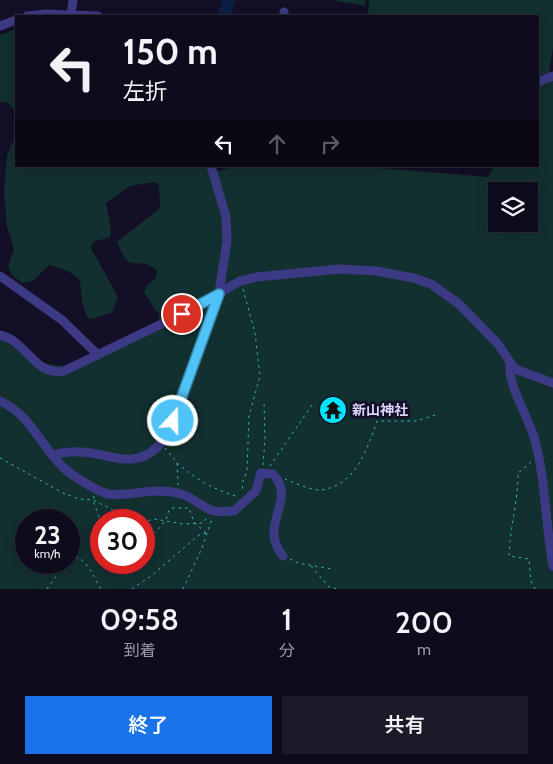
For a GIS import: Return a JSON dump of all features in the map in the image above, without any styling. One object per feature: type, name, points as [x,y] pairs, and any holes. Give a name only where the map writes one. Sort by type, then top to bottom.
[{"type":"street","points":[[36,15],[71,15],[73,0]]},
{"type":"street","points":[[0,26],[15,20]]},
{"type":"street","points":[[539,82],[553,76]]},
{"type":"street","points":[[52,455],[71,452],[120,460],[140,457],[162,443],[171,430],[219,294],[227,241],[226,217],[211,167]]},
{"type":"street","points":[[0,335],[8,336],[24,348],[39,366],[54,373],[64,371],[98,355],[219,294],[240,281],[266,276],[339,269],[376,271],[414,278],[431,284],[459,304],[498,344],[515,369],[553,384]]},
{"type":"street","points":[[0,276],[62,320],[98,355]]},
{"type":"street","points":[[510,364],[512,380],[527,416],[538,457],[553,566]]},
{"type":"street","points":[[0,401],[14,407],[23,415],[52,455],[66,470],[107,494],[150,490],[176,493],[195,499],[212,511],[234,511],[256,492],[267,474],[278,480],[282,501],[273,524],[274,541],[283,556]]},
{"type":"path","points":[[162,443],[177,463],[197,480],[219,491],[244,498],[242,484],[247,471],[249,416],[260,376],[256,333],[248,300],[240,281]]},
{"type":"path","points":[[264,402],[267,474]]},
{"type":"path","points":[[267,474],[312,405]]},
{"type":"path","points":[[267,474],[321,490],[339,483],[362,462],[376,421],[416,421],[435,415]]},
{"type":"path","points":[[535,589],[531,581],[529,559],[509,556],[509,539],[518,492],[518,473],[538,457]]},
{"type":"path","points":[[0,458],[63,494],[79,499],[93,500],[111,509]]},
{"type":"path","points":[[176,493],[177,463]]},
{"type":"path","points":[[96,509],[93,500],[97,488]]},
{"type":"path","points":[[155,533],[166,520],[172,508],[183,507],[189,508],[194,522],[207,533]]},
{"type":"path","points":[[155,519],[183,524],[202,523],[212,511]]},
{"type":"path","points":[[183,589],[202,548],[213,517],[212,511]]},
{"type":"path","points":[[132,589],[151,576],[199,535],[207,533]]},
{"type":"path","points":[[283,556],[298,563],[332,570]]},
{"type":"path","points":[[80,558],[84,561],[101,589]]},
{"type":"path","points":[[311,566],[329,587],[338,589]]},
{"type":"path","points":[[47,589],[57,574]]},
{"type":"green space","points":[[333,0],[365,0],[365,6]]},
{"type":"green space","points":[[369,0],[553,0],[553,48],[549,73],[539,76],[539,15],[368,15]]},
{"type":"green space","points":[[15,29],[15,110],[7,102],[0,102],[0,35]]},
{"type":"green space","points":[[553,72],[553,589],[0,589],[0,339],[43,363],[77,368],[159,327],[159,315],[144,292],[146,286],[156,278],[157,270],[147,264],[130,263],[124,257],[117,242],[160,208],[159,185],[154,182],[130,186],[106,203],[111,230],[110,237],[93,242],[91,248],[118,297],[112,312],[93,319],[87,317],[82,301],[80,280],[68,271],[49,265],[33,281],[22,283],[12,275],[8,267],[14,249],[7,227],[4,191],[7,155],[15,137],[15,167],[210,167],[218,171],[232,167],[369,167],[488,177],[494,167],[539,167],[539,87],[549,83]]},
{"type":"water","points":[[222,0],[235,0],[231,15],[217,15]]},
{"type":"place","name":"新山神社","points":[[333,410]]},
{"type":"route","points":[[173,421],[219,294],[182,314]]}]
